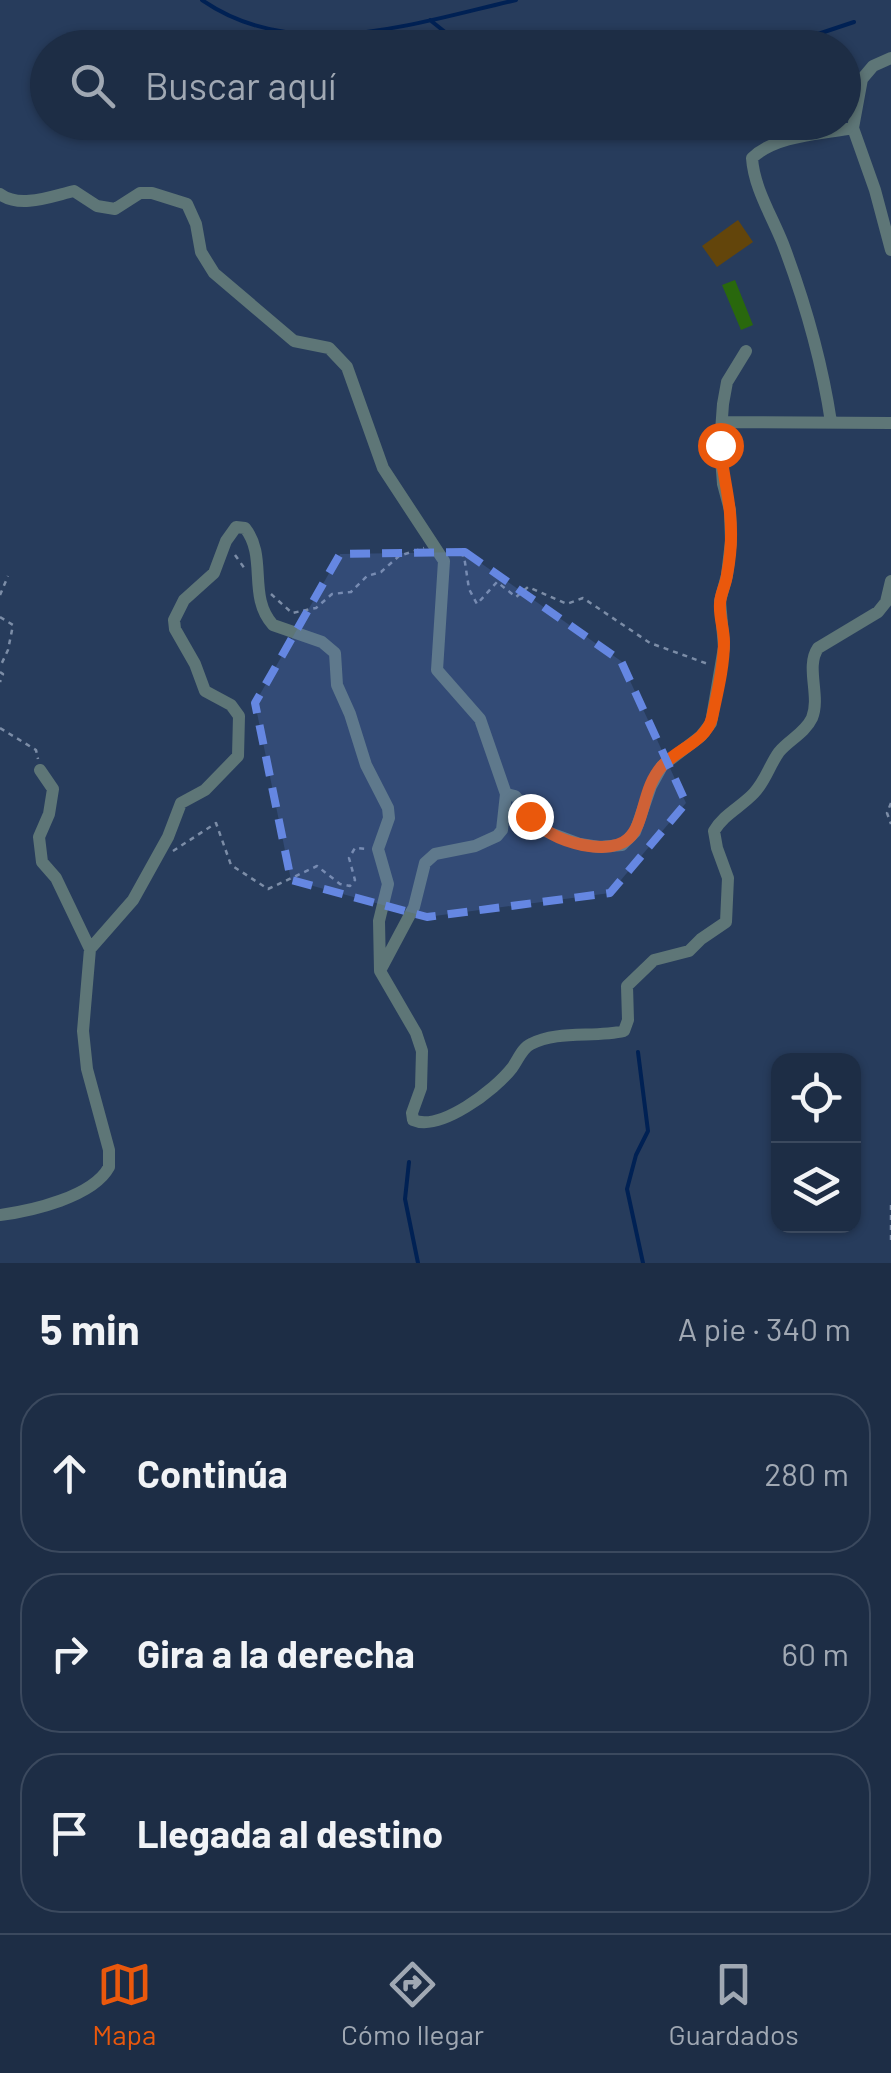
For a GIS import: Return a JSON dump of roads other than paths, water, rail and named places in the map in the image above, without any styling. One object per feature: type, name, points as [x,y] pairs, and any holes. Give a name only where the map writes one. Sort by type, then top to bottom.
[{"type":"street","points":[[861,84],[873,66],[891,58]]},
{"type":"street","points":[[794,140],[763,149],[752,158],[753,172],[817,347],[832,422]]},
{"type":"street","points":[[857,140],[891,250]]},
{"type":"street","points":[[0,194],[7,199],[27,201],[74,190],[97,206],[115,208],[140,193],[152,192],[187,204],[196,224],[200,252],[214,273],[294,341],[329,348],[339,356],[374,436],[383,468],[444,561],[438,670],[480,720],[506,794],[502,830],[475,846],[435,854],[425,863],[414,907],[380,971]]},
{"type":"street","points":[[506,794],[515,796],[538,826],[558,836],[599,847],[622,844],[635,832],[662,766],[711,724],[724,648],[720,601],[728,574],[730,541],[730,510],[722,465],[723,422],[727,382],[746,351]]},
{"type":"street","points":[[723,422],[891,423]]},
{"type":"street","points":[[90,949],[134,900],[171,830],[180,803],[205,790],[238,756],[239,716],[231,705],[205,691],[174,620],[184,600],[214,573],[226,541],[240,526],[250,534],[257,556],[256,588],[264,613],[273,625],[322,642],[335,653],[337,685],[366,766],[388,808],[389,818],[378,849],[388,884],[379,921],[380,971],[416,1033],[422,1051],[421,1088],[412,1112],[412,1120],[418,1123],[470,1106],[501,1081],[527,1045],[624,1031],[628,1020],[627,986],[654,960],[688,951],[700,938],[726,922],[728,878],[714,831],[750,797],[768,776],[780,751],[811,720],[814,654],[818,648],[878,612],[886,602],[891,581]]},
{"type":"street","points":[[0,1216],[36,1209],[76,1194],[93,1185],[109,1167],[109,1150],[87,1069],[83,1031],[90,949],[56,878],[42,862],[40,837],[53,788],[40,770]]},
{"type":"waterway","points":[[202,0],[238,20],[273,30]]},
{"type":"waterway","points":[[376,30],[516,0]]},
{"type":"waterway","points":[[430,20],[442,30]]},
{"type":"waterway","points":[[830,30],[854,22]]},
{"type":"waterway","points":[[638,1052],[648,1131],[636,1155],[627,1189],[643,1263]]},
{"type":"waterway","points":[[409,1162],[405,1199],[418,1263]]}]
